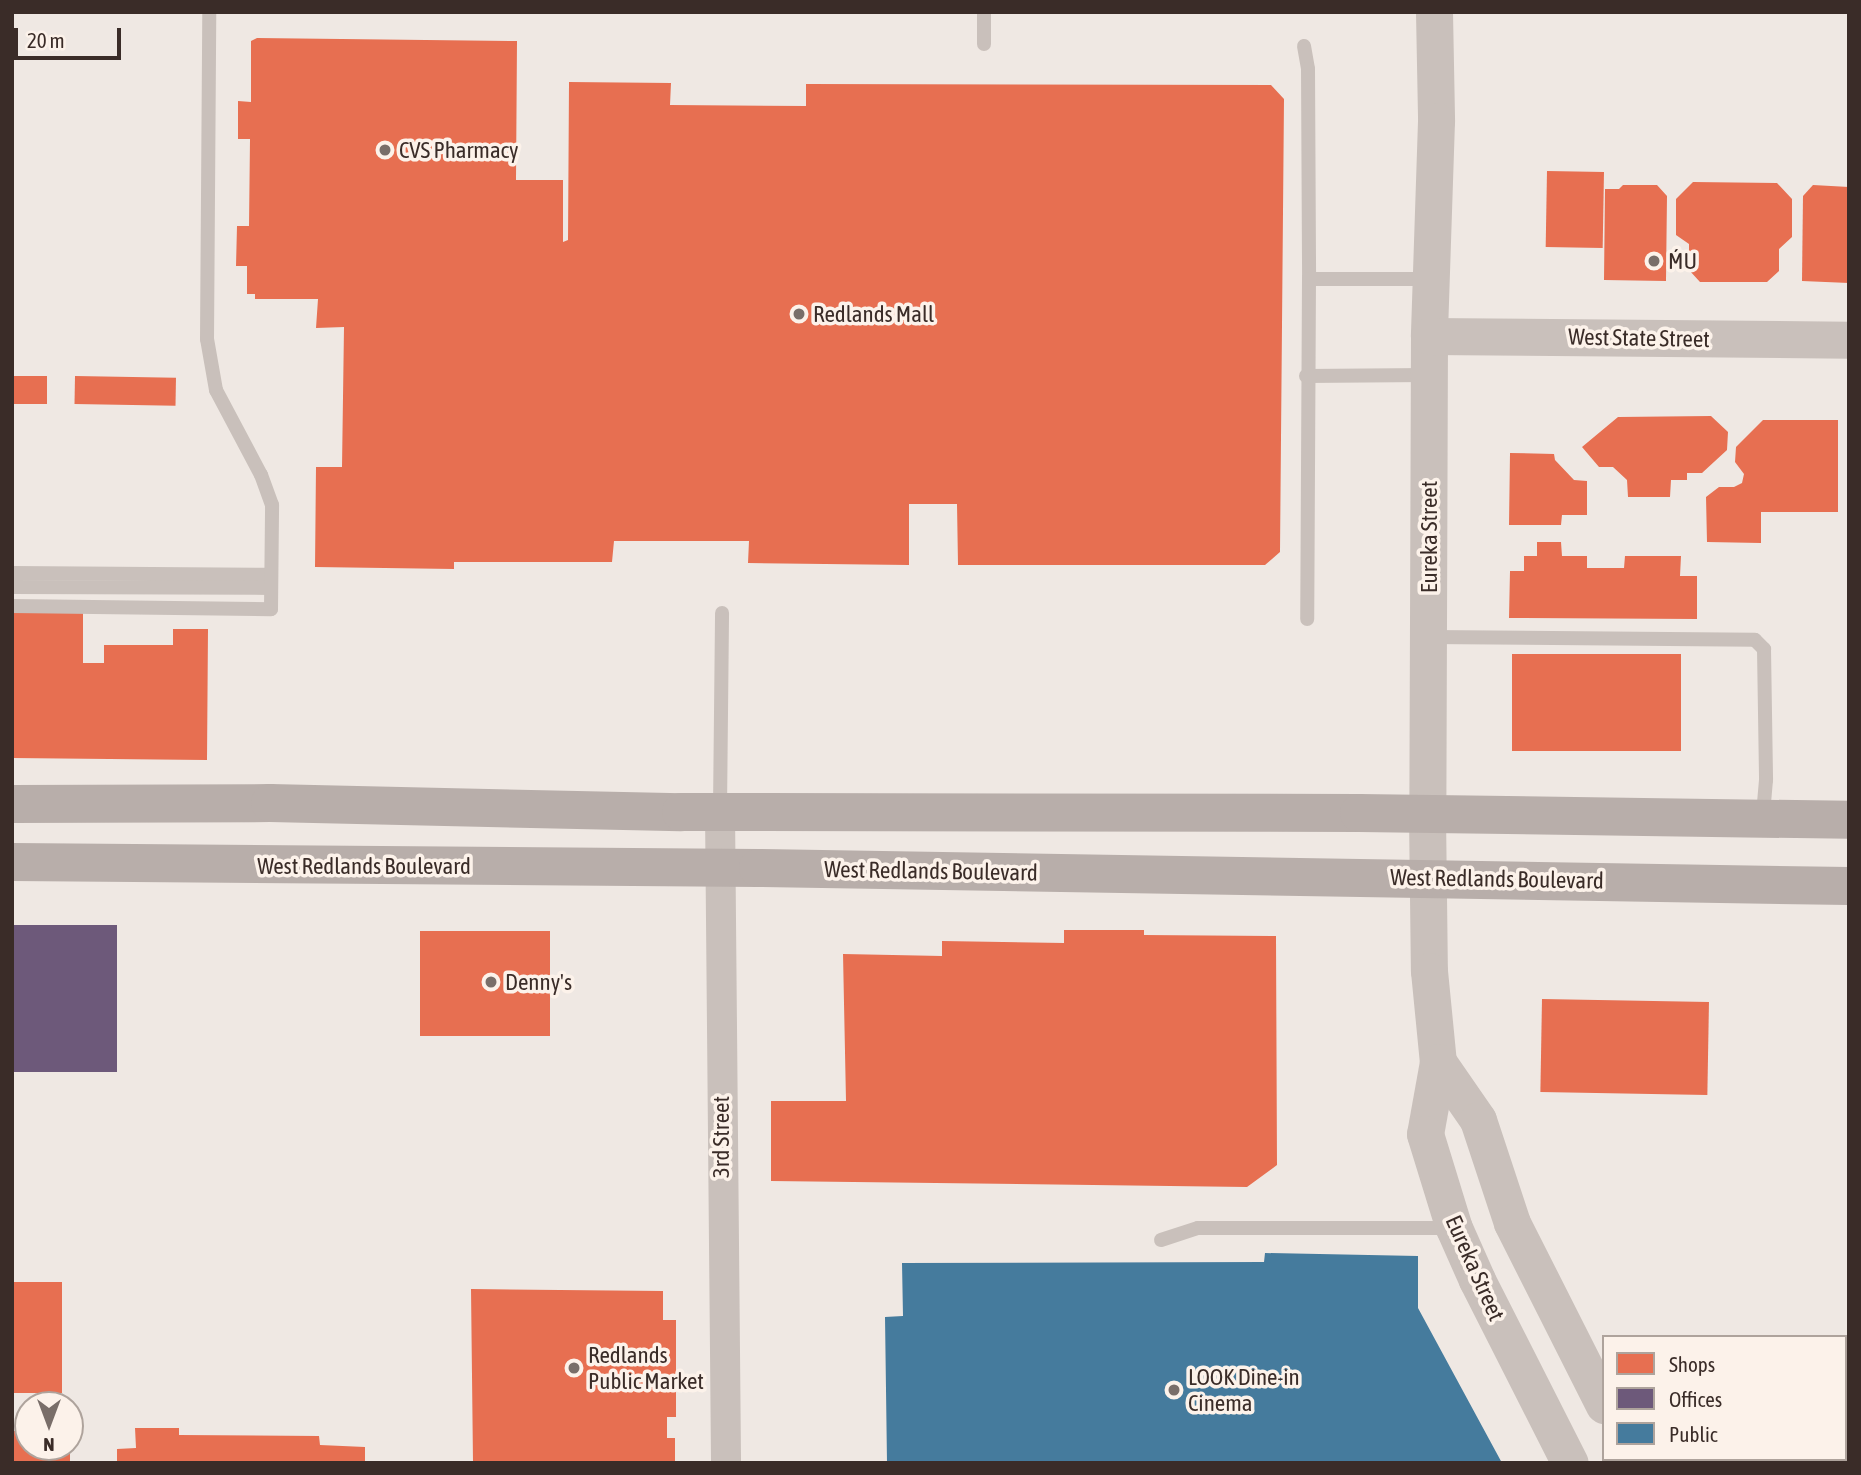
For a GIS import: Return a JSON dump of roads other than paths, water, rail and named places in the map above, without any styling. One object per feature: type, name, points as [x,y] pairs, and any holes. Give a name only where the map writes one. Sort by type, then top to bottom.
[{"type":"main road","points":[[12,804],[270,803],[720,811],[1427,814],[1849,820]]},
{"type":"main road","name":"West Redlands Boulevard","points":[[12,862],[1428,877],[1849,886]]},
{"type":"street","name":"Eureka Street","points":[[1434,12],[1436,121],[1429,336],[1427,814],[1429,971],[1438,1062],[1425,1134],[1454,1228],[1477,1280],[1570,1463]]},
{"type":"street","name":"West State Street","points":[[1429,336],[1849,340]]},
{"type":"street","name":"3rd Street","points":[[720,811],[726,1463]]},
{"type":"street","name":"Eureka Street","points":[[1438,1062],[1478,1120],[1512,1223],[1602,1401]]},
{"type":"lane","points":[[12,606],[271,609],[272,505],[261,475],[216,390],[207,339],[209,12]]},
{"type":"lane","points":[[984,12],[984,44]]},
{"type":"lane","points":[[1304,46],[1308,69],[1307,619]]},
{"type":"lane","points":[[1309,279],[1430,279]]},
{"type":"lane","points":[[1306,376],[1429,375]]},
{"type":"lane","points":[[12,573],[270,581]]},
{"type":"lane","points":[[12,587],[270,581]]},
{"type":"lane","points":[[720,811],[722,613]]},
{"type":"lane","points":[[1429,637],[1755,640],[1764,649],[1766,780],[1763,819]]},
{"type":"lane","points":[[1161,1240],[1198,1228],[1454,1228]]},
{"type":"place","name":"CVS Pharmacy","points":[[385,150]]},
{"type":"place","name":"ḾU","points":[[1654,261]]},
{"type":"place","name":"Redlands Mall","points":[[799,314]]},
{"type":"place","name":"Denny's","points":[[491,982]]},
{"type":"place","name":"Redlands Public Market","points":[[574,1368]]},
{"type":"place","name":"LOOK Dine-in Cinema","points":[[1174,1390]]}]
